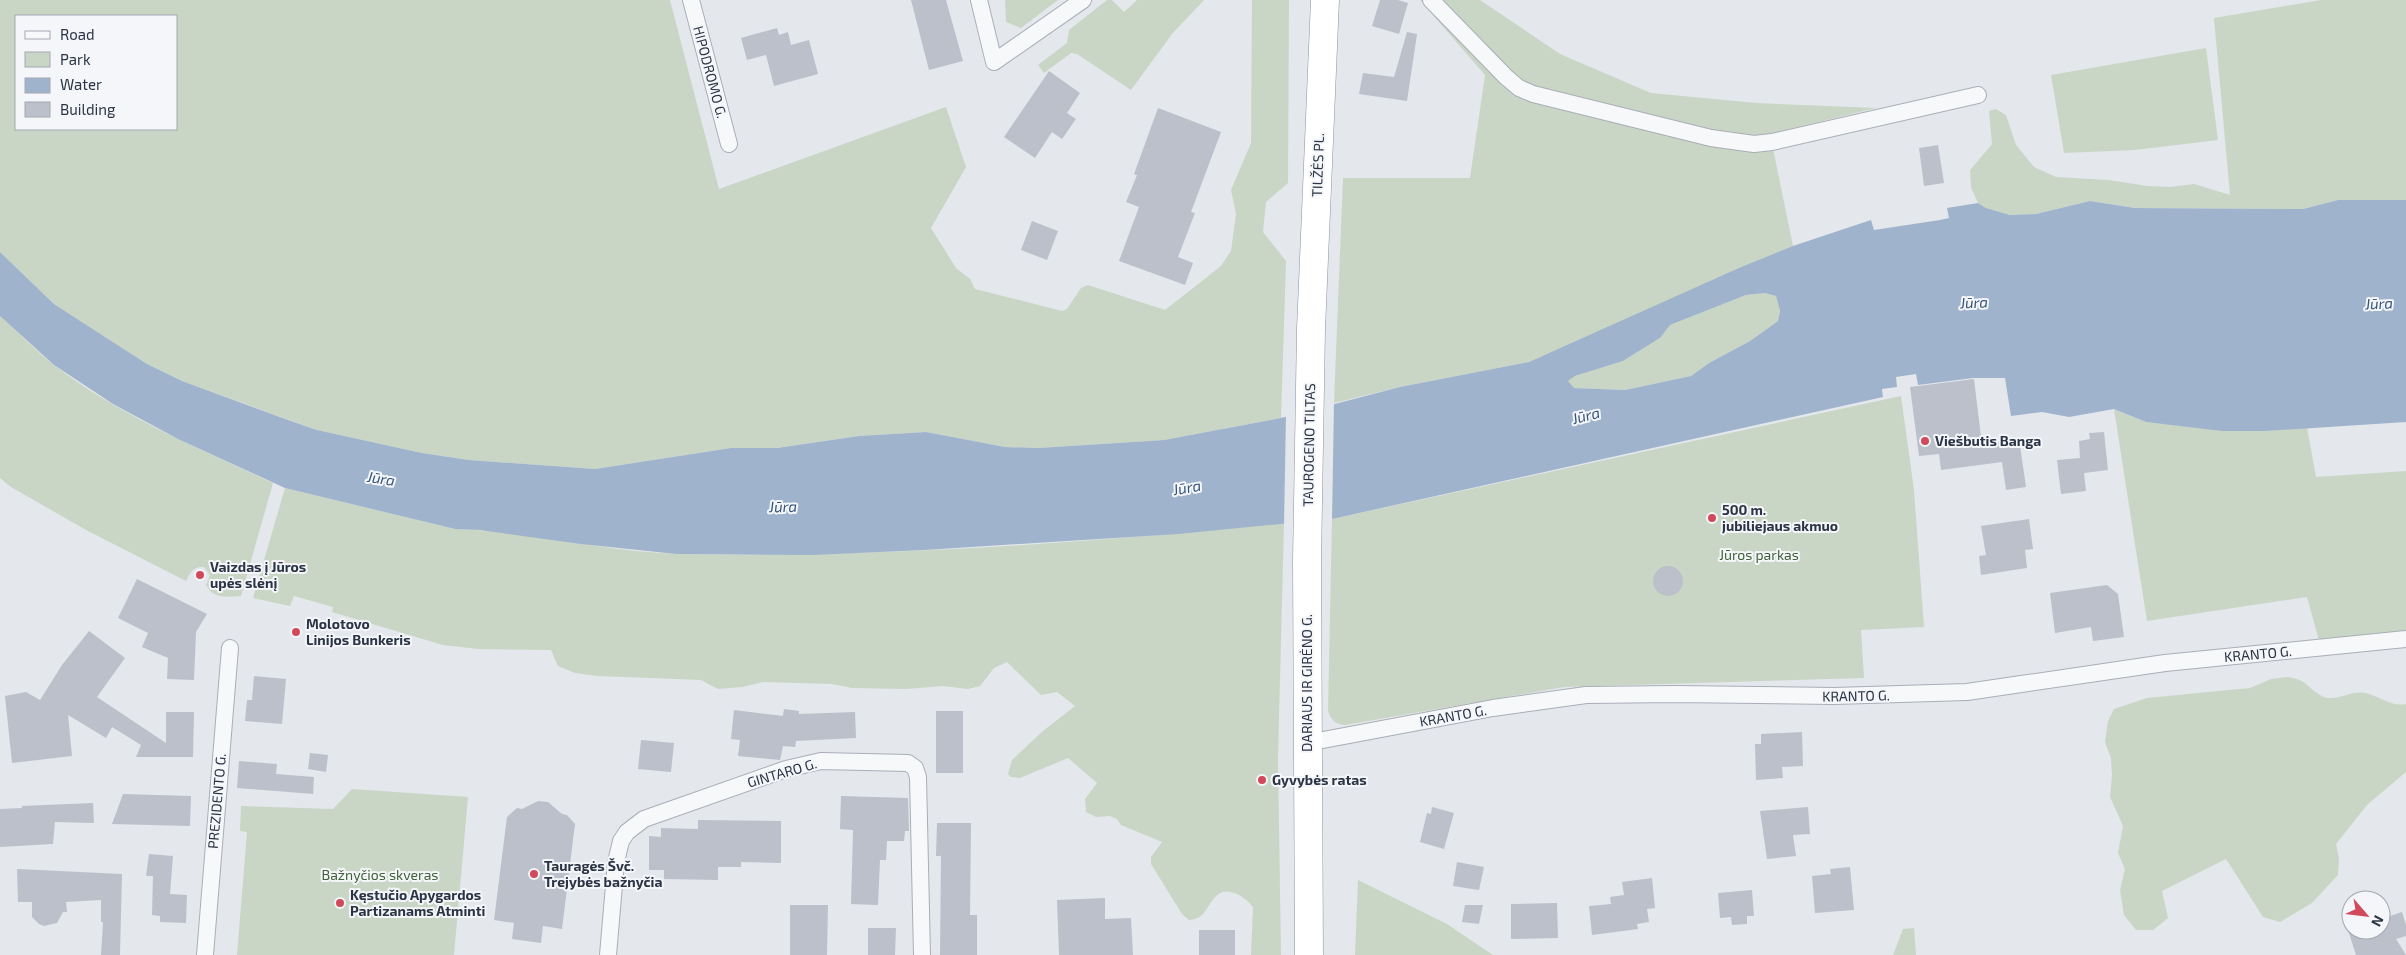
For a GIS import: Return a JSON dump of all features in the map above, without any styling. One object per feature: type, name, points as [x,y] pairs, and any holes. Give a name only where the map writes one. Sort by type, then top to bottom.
[{"type":"highway","name":"TILŽĖS PL.","points":[[1311,329],[1326,0]]},
{"type":"highway","name":"TAUROGENO TILTAS","points":[[1307,561],[1311,329]]},
{"type":"highway","name":"DARIAUS IR GIRĖNO G.","points":[[1307,561],[1309,955]]},
{"type":"street","name":"HIPODROMO G.","points":[[691,0],[728,144]]},
{"type":"street","points":[[979,0],[994,62],[1083,0]]},
{"type":"street","points":[[1431,0],[1506,78],[1519,88],[1533,94],[1711,138],[1754,144],[1772,142],[1978,95]]},
{"type":"street","name":"KRANTO G.","points":[[1307,743],[1493,708],[1586,695],[1834,696],[1967,692],[2165,663],[2406,639]]},
{"type":"street","name":"PREZIDENTO G.","points":[[205,955],[230,648]]},
{"type":"street","name":"GINTARO G.","points":[[608,955],[616,862],[621,841],[634,826],[655,813],[786,769],[821,761],[908,763],[915,768],[918,778],[922,955]]},
{"type":"green space","points":[[0,0],[670,0],[719,189],[946,107],[966,167],[931,228],[956,268],[970,279],[975,289],[1062,311],[1067,309],[1081,288],[1088,285],[1165,310],[1221,266],[1231,251],[1236,214],[1231,190],[1251,143],[1252,0],[1289,0],[1288,183],[1266,202],[1263,232],[1286,261],[1281,418],[1164,440],[1039,448],[1005,447],[926,432],[859,436],[777,448],[731,448],[595,469],[469,460],[422,453],[317,430],[182,381],[147,364],[54,304],[0,252]]},
{"type":"green space","points":[[1005,0],[1058,0],[1021,28],[1006,22]]},
{"type":"green space","points":[[1107,0],[1112,0],[1124,12],[1137,0],[1204,0],[1172,34],[1131,90],[1077,54],[1071,53],[1044,73],[1038,65],[1067,43],[1069,30]]},
{"type":"green space","points":[[1420,0],[1480,0],[1560,54],[1651,93],[1756,103],[1876,108],[1770,134],[1793,246],[1529,362],[1400,387],[1334,403],[1343,178],[1470,178],[1485,75]]},
{"type":"green space","points":[[2321,0],[2406,0],[2406,200],[2338,200],[2303,209],[2135,208],[2090,201],[2036,214],[2010,215],[1986,208],[1978,203],[1971,187],[1970,170],[1992,144],[1989,111],[1996,109],[2006,115],[2016,145],[2034,167],[2056,177],[2108,180],[2148,186],[2170,187],[2194,184],[2230,195],[2214,18]]},
{"type":"green space","points":[[2206,48],[2218,140],[2135,150],[2064,153],[2051,75]]},
{"type":"green space","points":[[1765,293],[1776,296],[1780,311],[1778,321],[1750,341],[1709,363],[1691,376],[1625,390],[1573,388],[1567,381],[1575,376],[1623,361],[1660,338],[1670,325],[1746,295]]},
{"type":"green space","points":[[0,316],[54,365],[106,400],[188,444],[273,483],[241,596],[221,596],[212,593],[206,585],[210,575],[204,567],[195,569],[186,581],[86,530],[11,487],[0,478]]},
{"type":"green space","name":"Jūros parkas","points":[[1901,396],[1914,490],[1924,627],[1861,630],[1864,678],[1564,687],[1345,725],[1336,723],[1331,717],[1328,711],[1332,519]]},
{"type":"green space","points":[[2114,409],[2146,422],[2266,431],[2307,427],[2316,477],[2406,471],[2406,638],[2321,648],[2307,597],[2147,621]]},
{"type":"green space","points":[[285,488],[455,529],[511,533],[623,550],[679,554],[755,555],[906,551],[1058,543],[1284,523],[1278,757],[1281,955],[1251,955],[1253,907],[1236,893],[1220,893],[1202,915],[1194,919],[1189,920],[1182,914],[1151,864],[1151,857],[1162,842],[1121,825],[1117,819],[1110,816],[1096,817],[1086,812],[1085,799],[1097,783],[1068,758],[1020,778],[1011,777],[1008,774],[1012,760],[1043,731],[1075,706],[1057,692],[1041,695],[1007,662],[994,668],[980,686],[968,689],[943,686],[907,689],[852,688],[832,684],[763,682],[742,687],[718,689],[701,680],[597,676],[575,673],[558,666],[551,650],[478,649],[443,645],[332,612],[333,607],[294,596],[290,606],[253,598]]},
{"type":"green space","points":[[2287,677],[2303,682],[2315,692],[2326,697],[2337,698],[2353,693],[2365,693],[2390,703],[2406,704],[2406,772],[2367,805],[2336,844],[2339,858],[2338,875],[2312,903],[2280,922],[2263,917],[2226,859],[2162,891],[2168,918],[2153,930],[2136,930],[2124,915],[2120,890],[2125,869],[2118,853],[2123,826],[2110,797],[2111,758],[2105,742],[2108,721],[2114,709],[2147,698],[2250,688],[2271,679]]},
{"type":"green space","name":"Bažnyčios skveras","points":[[352,789],[468,797],[454,955],[237,955],[247,832],[240,831],[241,806],[333,809]]},
{"type":"green space","points":[[1358,880],[1447,924],[1493,955],[1355,955]]},
{"type":"green space","points":[[1914,928],[1916,955],[1893,955],[1903,929]]},
{"type":"water","name":"Jūra","points":[[2338,200],[2406,200],[2406,422],[2266,431],[2222,431],[2146,422],[2114,409],[2069,417],[2042,412],[2011,416],[2005,378],[1973,378],[1918,385],[1916,374],[1896,377],[1897,387],[1882,389],[1883,397],[1332,519],[1178,534],[925,550],[813,555],[676,554],[581,544],[480,530],[455,529],[285,488],[178,439],[113,404],[54,365],[0,316],[0,252],[54,304],[147,364],[182,381],[291,421],[317,430],[422,453],[469,460],[595,469],[731,448],[777,448],[859,436],[926,432],[1005,447],[1039,448],[1164,440],[1281,418],[1400,387],[1529,362],[1739,268],[1793,246],[1871,220],[1874,230],[1940,220],[1949,218],[1947,208],[1978,203],[1986,208],[2010,215],[2036,214],[2090,201],[2135,208],[2303,209]],"holes":[[[1765,293],[1776,296],[1780,311],[1778,321],[1750,341],[1709,363],[1691,376],[1625,390],[1574,388],[1568,381],[1575,376],[1623,361],[1660,338],[1670,325],[1746,295]]]},
{"type":"pier","points":[[1334,401],[1332,521],[1284,526],[1286,414]]},
{"type":"building","points":[[911,0],[946,0],[963,61],[929,70]]},
{"type":"building","points":[[1380,0],[1398,0],[1408,3],[1399,34],[1372,26]]},
{"type":"building","points":[[777,28],[779,35],[788,32],[791,45],[809,40],[818,74],[774,86],[766,55],[747,60],[741,38]]},
{"type":"building","points":[[1407,32],[1417,34],[1407,101],[1359,94],[1363,73],[1394,77]]},
{"type":"building","points":[[1049,71],[1080,93],[1067,113],[1076,119],[1062,139],[1052,132],[1035,158],[1004,137]]},
{"type":"building","points":[[1158,108],[1221,132],[1191,212],[1195,213],[1178,257],[1193,263],[1185,285],[1119,261],[1139,207],[1126,202],[1137,175],[1134,174]]},
{"type":"building","points":[[1938,145],[1944,183],[1924,186],[1919,148]]},
{"type":"building","points":[[1032,221],[1058,231],[1047,260],[1021,250]]},
{"type":"building","points":[[1974,379],[1982,445],[2019,439],[2026,487],[2006,490],[2002,462],[1941,470],[1939,454],[1919,456],[1910,387]]},
{"type":"building","points":[[2104,432],[2108,470],[2084,473],[2086,491],[2061,494],[2057,460],[2080,458],[2079,441],[2090,439],[2089,433]]},
{"type":"building","points":[[2029,519],[2033,549],[2025,550],[2027,568],[1981,575],[1979,556],[1986,555],[1981,526]]},
{"type":"building","points":[[1668,566],[1679,570],[1683,581],[1679,592],[1668,596],[1657,592],[1653,581],[1657,570]]},
{"type":"building","points":[[137,579],[207,614],[196,632],[194,680],[167,679],[168,658],[142,647],[148,633],[118,618]]},
{"type":"building","points":[[2107,585],[2118,594],[2124,637],[2093,641],[2091,627],[2055,633],[2050,593]]},
{"type":"building","points":[[89,631],[125,658],[97,697],[166,743],[166,712],[194,712],[193,757],[136,757],[141,745],[112,727],[106,738],[68,715],[72,756],[12,763],[5,696],[26,692],[40,700],[62,665]]},
{"type":"building","points":[[254,676],[286,679],[282,724],[245,721],[247,700],[252,700]]},
{"type":"building","points":[[784,709],[799,711],[799,714],[855,712],[856,738],[796,741],[795,747],[783,746],[780,760],[738,756],[740,740],[731,739],[734,710],[783,716]]},
{"type":"building","points":[[936,711],[963,711],[963,773],[936,773]]},
{"type":"building","points":[[1802,732],[1803,766],[1782,767],[1783,778],[1756,780],[1755,744],[1761,744],[1761,734]]},
{"type":"building","points":[[641,740],[674,743],[671,772],[638,769]]},
{"type":"building","points":[[310,753],[328,755],[326,772],[308,769]]},
{"type":"building","points":[[239,761],[277,764],[276,774],[314,777],[313,794],[237,788]]},
{"type":"building","points":[[123,794],[191,796],[190,826],[112,824]]},
{"type":"building","points":[[841,796],[908,798],[909,831],[905,831],[904,841],[887,841],[886,860],[880,860],[878,905],[851,904],[853,830],[840,829]]},
{"type":"building","name":"Tauragės Švč. Trejybės bažnyčia","points":[[538,801],[548,802],[562,814],[567,815],[575,824],[562,929],[543,926],[541,943],[512,939],[514,923],[494,920],[507,817],[517,808],[522,809]]},
{"type":"building","points":[[93,803],[94,823],[55,822],[53,844],[0,847],[0,809],[22,808],[22,806]]},
{"type":"building","points":[[1432,807],[1454,813],[1444,849],[1420,842],[1427,813],[1431,814]]},
{"type":"building","points":[[1808,807],[1810,834],[1793,835],[1796,856],[1767,859],[1760,811]]},
{"type":"building","points":[[698,820],[781,821],[781,863],[741,862],[741,867],[718,867],[718,880],[664,879],[664,870],[649,870],[649,836],[661,837],[661,828],[698,829]]},
{"type":"building","points":[[937,823],[971,823],[970,915],[977,915],[977,955],[940,955],[941,856],[936,856]]},
{"type":"building","points":[[149,854],[173,856],[170,894],[187,895],[186,923],[160,922],[160,916],[152,915],[153,876],[146,876]]},
{"type":"building","points":[[1457,862],[1484,867],[1479,890],[1453,886]]},
{"type":"building","points":[[1850,867],[1854,910],[1815,913],[1812,876],[1831,874],[1830,869]]},
{"type":"building","points":[[17,869],[122,874],[120,955],[101,955],[103,922],[101,922],[101,900],[66,902],[67,912],[63,912],[57,923],[44,926],[32,917],[32,902],[18,902]]},
{"type":"building","points":[[1652,878],[1655,908],[1647,909],[1649,922],[1637,924],[1638,929],[1592,935],[1589,906],[1611,904],[1610,897],[1624,895],[1622,882]]},
{"type":"building","points":[[1752,890],[1754,916],[1747,916],[1747,924],[1732,925],[1731,917],[1720,918],[1718,893]]},
{"type":"building","points":[[1105,898],[1105,919],[1131,918],[1133,955],[1059,955],[1057,900]]},
{"type":"building","points":[[1557,903],[1558,938],[1511,939],[1511,904]]},
{"type":"building","points":[[790,905],[828,905],[827,955],[790,955]]},
{"type":"building","points":[[1465,905],[1483,905],[1479,924],[1462,922]]},
{"type":"building","points":[[2402,912],[2406,925],[2406,936],[2396,939],[2406,955],[2356,955],[2351,940],[2391,940],[2391,916]]},
{"type":"building","points":[[868,928],[896,928],[895,955],[868,955]]},
{"type":"building","points":[[1199,930],[1235,930],[1235,955],[1199,955]]},
{"type":"place","name":"Viešbutis Banga","points":[[1925,441]]},
{"type":"place","name":"500 m. jubiliejaus akmuo","points":[[1712,518]]},
{"type":"place","name":"Vaizdas į Jūros upės slėnį","points":[[200,575]]},
{"type":"place","name":"Molotovo Linijos Bunkeris","points":[[296,632]]},
{"type":"place","name":"Gyvybės ratas","points":[[1262,780]]},
{"type":"place","name":"Tauragės Švč. Trejybės bažnyčia","points":[[534,874]]},
{"type":"place","name":"Kęstučio Apygardos Partizanams Atminti","points":[[340,903]]}]
